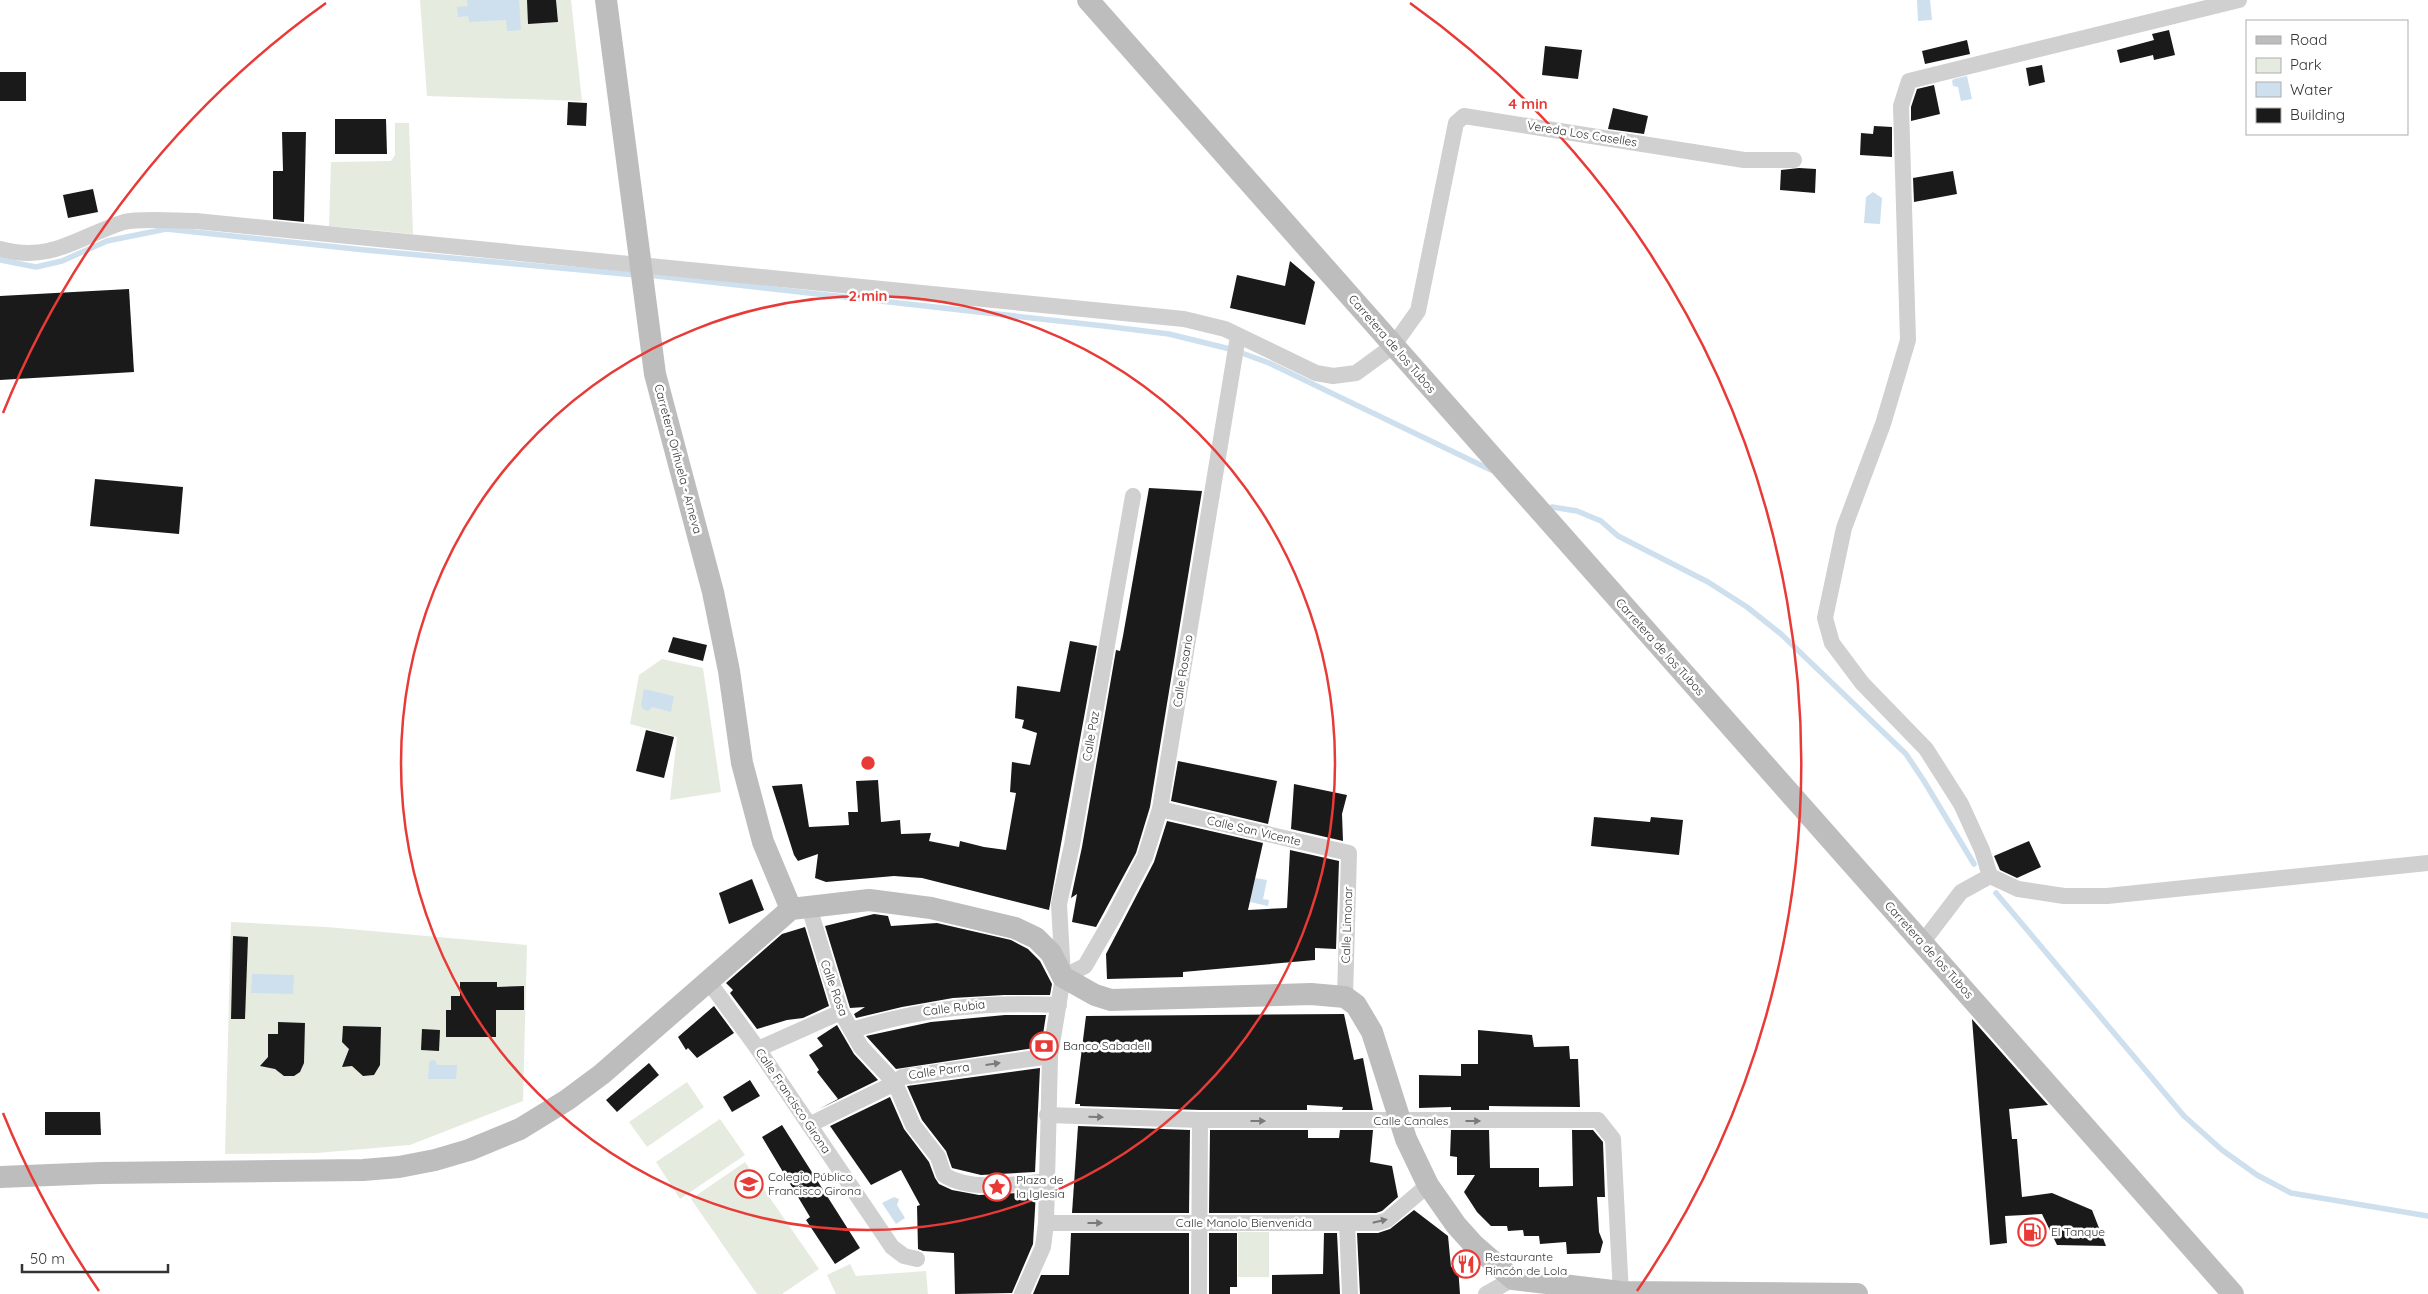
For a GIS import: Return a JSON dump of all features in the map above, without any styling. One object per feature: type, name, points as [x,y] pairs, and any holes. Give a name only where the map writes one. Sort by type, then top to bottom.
[{"type":"main road","name":"Carretera Orihuela - Arneva","points":[[606,0],[655,374],[713,592],[729,670],[742,763],[763,842],[800,908]]},
{"type":"main road","name":"Carretera de los Tubos","points":[[1088,0],[2234,1294]]},
{"type":"main road","points":[[0,1177],[100,1173],[363,1170],[399,1167],[435,1160],[469,1150],[520,1129],[567,1100],[602,1074],[709,982],[800,908],[869,900],[931,908],[1016,928],[1036,938],[1051,953],[1063,977],[1095,996],[1111,1000],[1311,994],[1345,997],[1356,1005],[1372,1032],[1400,1121],[1417,1165],[1428,1186],[1456,1225],[1474,1245],[1512,1279],[1621,1293],[1857,1294]]},
{"type":"street","points":[[2239,0],[1909,81],[1901,106],[1908,340],[1882,424],[1844,528],[1825,618],[1832,643],[1862,683],[1931,756],[1960,804],[1982,850],[1990,876],[2018,889],[2064,896],[2107,896],[2428,863]]},
{"type":"street","name":"Vereda Los Caselles","points":[[1393,346],[1418,311],[1456,123],[1464,116],[1744,160],[1794,160]]},
{"type":"street","points":[[0,249],[33,254],[53,251],[126,222],[196,221],[640,271],[1184,319],[1225,329],[1316,373],[1333,376],[1356,373],[1393,346]]},
{"type":"street","name":"Calle Rosario","points":[[1063,977],[1085,966],[1114,916],[1145,857],[1160,809],[1238,336]]},
{"type":"street","name":"Calle Paz","points":[[1022,1294],[1043,1246],[1046,1223],[1047,1115],[1050,1056],[1063,977],[1059,904],[1072,845],[1133,496]]},
{"type":"street","name":"Calle San Vicente","points":[[1160,809],[1349,853]]},
{"type":"street","name":"Calle Limonar","points":[[1345,997],[1349,853]]},
{"type":"street","points":[[1922,943],[1961,892],[1990,876]]},
{"type":"street","name":"Calle Rosa","points":[[800,908],[841,1012],[861,1047],[895,1083]]},
{"type":"street","name":"Calle Francisco Girona","points":[[709,982],[758,1050],[892,1247],[904,1256],[917,1259]]},
{"type":"street","name":"Calle Rubia","points":[[852,1030],[892,1018],[933,1010],[983,1004],[1059,1005]]},
{"type":"street","points":[[758,1050],[841,1012]]},
{"type":"street","name":"Calle Parra","points":[[809,1125],[895,1083],[902,1077],[1050,1056]]},
{"type":"street","points":[[895,1083],[913,1125],[938,1157],[944,1174],[958,1180],[990,1186],[1047,1181]]},
{"type":"street","name":"Calle Canales","points":[[1047,1115],[1200,1120],[1598,1120],[1613,1140],[1621,1293]]},
{"type":"street","points":[[1199,1294],[1200,1120]]},
{"type":"street","name":"Calle Manolo Bienvenida","points":[[1046,1223],[1378,1223],[1387,1220],[1428,1186]]},
{"type":"street","points":[[1346,1223],[1350,1294]]},
{"type":"street","points":[[1486,1294],[1512,1279]]},
{"type":"green space","points":[[420,0],[571,0],[582,101],[427,96]]},
{"type":"green space","points":[[395,123],[409,123],[413,234],[329,226],[331,162],[391,161],[395,155]]},
{"type":"green space","points":[[662,659],[703,668],[721,792],[670,800],[677,737],[630,724],[639,675]]},
{"type":"green space","points":[[231,922],[327,927],[527,945],[523,1101],[410,1145],[317,1153],[225,1154]]},
{"type":"green space","points":[[687,1082],[704,1107],[647,1147],[629,1122]]},
{"type":"green space","points":[[720,1119],[745,1155],[680,1199],[656,1162]]},
{"type":"green space","points":[[745,1162],[819,1269],[782,1294],[757,1294],[691,1199]]},
{"type":"green space","points":[[1238,1232],[1269,1232],[1269,1277],[1238,1277]]},
{"type":"green space","points":[[850,1264],[856,1276],[926,1271],[928,1294],[836,1294],[827,1275]]},
{"type":"water","points":[[467,0],[519,0],[521,30],[507,31],[506,20],[469,22],[468,16],[458,17],[457,7],[468,6]]},
{"type":"water","points":[[1917,0],[1930,0],[1932,20],[1918,21]]},
{"type":"water","points":[[1967,76],[1972,99],[1961,101],[1958,87],[1953,86],[1952,81]]},
{"type":"water","points":[[1873,192],[1882,198],[1880,224],[1864,223],[1866,197]]},
{"type":"water","points":[[644,689],[674,696],[671,712],[652,707],[648,711],[643,709],[641,705]]},
{"type":"water","points":[[1255,878],[1267,880],[1263,899],[1269,900],[1268,906],[1250,902]]},
{"type":"water","points":[[252,974],[294,975],[293,994],[251,993]]},
{"type":"water","points":[[431,1060],[435,1060],[437,1065],[457,1065],[456,1079],[428,1079],[429,1063]]},
{"type":"water","points":[[894,1197],[899,1199],[897,1205],[905,1218],[896,1224],[882,1203]]},
{"type":"building","points":[[527,0],[556,0],[558,22],[528,24]]},
{"type":"building","points":[[2169,30],[2175,55],[2154,60],[2153,55],[2120,63],[2117,50],[2154,40],[2152,34]]},
{"type":"building","points":[[1967,40],[1970,54],[1925,64],[1922,51]]},
{"type":"building","points":[[1545,46],[1582,50],[1578,79],[1542,75]]},
{"type":"building","points":[[2042,65],[2045,82],[2029,86],[2026,68]]},
{"type":"building","points":[[0,72],[26,72],[26,101],[0,101]]},
{"type":"building","points":[[1934,85],[1940,114],[1911,121],[1911,107],[1917,89]]},
{"type":"building","points":[[568,102],[587,103],[586,126],[567,125]]},
{"type":"building","points":[[1613,108],[1648,116],[1644,134],[1608,129]]},
{"type":"building","points":[[335,119],[386,119],[387,154],[335,154]]},
{"type":"building","points":[[1874,126],[1892,127],[1892,157],[1860,155],[1861,133],[1873,134]]},
{"type":"building","points":[[282,132],[306,132],[304,222],[273,219],[273,171],[283,171]]},
{"type":"building","points":[[1816,169],[1815,193],[1780,190],[1781,170]]},
{"type":"building","points":[[1953,171],[1957,194],[1914,202],[1913,178]]},
{"type":"building","points":[[93,189],[98,212],[68,218],[63,195]]},
{"type":"building","points":[[1290,261],[1315,282],[1305,325],[1230,308],[1237,275],[1285,286]]},
{"type":"building","points":[[129,289],[134,372],[0,380],[0,296]]},
{"type":"building","points":[[95,479],[183,487],[179,534],[90,526]]},
{"type":"building","points":[[1149,488],[1202,491],[1150,807],[1136,853],[1096,927],[1072,922],[1077,894],[1071,898],[1082,847],[1116,650],[1120,651]]},
{"type":"building","points":[[673,637],[707,645],[703,661],[668,652]]},
{"type":"building","points":[[1070,641],[1097,646],[1049,910],[922,878],[894,876],[826,882],[815,878],[818,854],[798,861],[794,855],[772,786],[802,784],[809,827],[849,825],[848,812],[858,812],[856,781],[878,780],[881,822],[900,820],[901,834],[931,833],[929,841],[959,847],[960,841],[1006,850],[1016,793],[1010,792],[1012,762],[1030,765],[1037,733],[1022,728],[1024,720],[1015,718],[1017,686],[1060,692]]},
{"type":"building","points":[[646,730],[674,737],[664,778],[636,771]]},
{"type":"building","points":[[1178,761],[1277,781],[1268,824],[1171,801]]},
{"type":"building","points":[[1294,784],[1347,795],[1342,814],[1343,841],[1291,829]]},
{"type":"building","points":[[1594,817],[1650,822],[1651,817],[1683,820],[1679,855],[1591,846]]},
{"type":"building","points":[[1167,821],[1263,843],[1248,910],[1287,908],[1290,850],[1339,861],[1336,949],[1315,948],[1315,960],[1183,972],[1183,977],[1107,979],[1106,954],[1154,862]]},
{"type":"building","points":[[2029,841],[2041,867],[2017,878],[2000,870],[1994,856]]},
{"type":"building","points":[[752,879],[764,910],[729,924],[719,893]]},
{"type":"building","points":[[874,914],[888,916],[891,926],[937,923],[1011,940],[1028,949],[1040,961],[1052,984],[1050,995],[953,998],[856,1018],[854,1014],[865,1007],[850,1008],[825,926]]},
{"type":"building","points":[[805,927],[829,1006],[803,1018],[787,1020],[757,1029],[730,993],[733,990],[726,983],[782,934]]},
{"type":"building","points":[[233,936],[248,937],[245,1019],[231,1019]]},
{"type":"building","points":[[460,982],[497,982],[497,987],[524,986],[524,1010],[496,1010],[496,1037],[446,1037],[446,1010],[451,1010],[451,996],[460,996]]},
{"type":"building","points":[[714,1006],[734,1033],[697,1058],[688,1048],[686,1050],[678,1037]]},
{"type":"building","points":[[1344,1014],[1354,1060],[1363,1058],[1373,1110],[1342,1110],[1343,1107],[1307,1105],[1307,1110],[1200,1110],[1080,1106],[1080,1104],[1075,1104],[1086,1016]]},
{"type":"building","points":[[1005,1015],[1046,1015],[1041,1047],[896,1069],[866,1036],[931,1022]]},
{"type":"building","points":[[1972,1019],[2048,1105],[2009,1109],[2012,1139],[2017,1139],[2022,1197],[2052,1193],[2092,1210],[2106,1246],[2057,1245],[2042,1214],[2005,1216],[2007,1243],[1990,1245]]},
{"type":"building","points":[[278,1022],[305,1023],[304,1063],[300,1072],[294,1076],[284,1076],[275,1069],[260,1066],[268,1057],[268,1034],[278,1034]]},
{"type":"building","points":[[837,1025],[854,1054],[878,1080],[819,1109],[838,1099],[817,1072],[819,1070],[809,1055],[823,1046],[817,1038]]},
{"type":"building","points":[[343,1026],[381,1027],[380,1065],[374,1075],[363,1076],[352,1066],[342,1067],[349,1049],[342,1042]]},
{"type":"building","points":[[422,1029],[440,1030],[439,1051],[421,1050]]},
{"type":"building","points":[[1478,1030],[1532,1035],[1534,1047],[1569,1046],[1570,1059],[1578,1059],[1580,1107],[1489,1106],[1489,1110],[1451,1110],[1451,1107],[1419,1108],[1419,1075],[1461,1076],[1461,1064],[1478,1064]]},
{"type":"building","points":[[649,1063],[659,1075],[617,1112],[606,1100]]},
{"type":"building","points":[[1040,1068],[1035,1172],[981,1175],[952,1168],[946,1151],[922,1120],[907,1086]]},
{"type":"building","points":[[750,1080],[760,1096],[732,1112],[723,1097]]},
{"type":"building","points":[[890,1097],[904,1129],[929,1162],[939,1184],[952,1190],[979,1195],[1036,1192],[1033,1244],[1012,1293],[955,1294],[954,1253],[918,1249],[917,1206],[920,1205],[901,1170],[871,1185],[830,1126]]},
{"type":"building","points":[[45,1112],[100,1112],[101,1135],[45,1135]]},
{"type":"building","points":[[782,1125],[860,1248],[835,1264],[806,1220],[810,1217],[762,1137]]},
{"type":"building","points":[[1078,1126],[1190,1130],[1189,1213],[1072,1213]]},
{"type":"building","points":[[1210,1130],[1308,1130],[1308,1138],[1339,1138],[1340,1130],[1373,1130],[1370,1162],[1392,1166],[1398,1197],[1382,1211],[1376,1213],[1209,1213]]},
{"type":"building","points":[[1451,1130],[1489,1130],[1490,1168],[1539,1168],[1539,1187],[1573,1186],[1572,1130],[1593,1130],[1603,1142],[1605,1197],[1597,1197],[1599,1232],[1603,1242],[1600,1253],[1567,1254],[1566,1242],[1540,1244],[1539,1236],[1524,1236],[1523,1230],[1508,1231],[1507,1226],[1491,1226],[1477,1212],[1464,1192],[1475,1175],[1457,1175],[1457,1157],[1450,1156]]},
{"type":"building","points":[[1414,1210],[1448,1236],[1451,1267],[1458,1267],[1460,1294],[1360,1294],[1357,1233],[1378,1233],[1390,1229]]},
{"type":"building","points":[[1071,1233],[1189,1233],[1189,1294],[1033,1294],[1041,1275],[1069,1275]]},
{"type":"building","points":[[1209,1233],[1237,1233],[1237,1287],[1230,1287],[1230,1294],[1209,1294]]},
{"type":"building","points":[[1324,1233],[1337,1233],[1340,1294],[1272,1294],[1272,1275],[1323,1274]]},
{"type":"waterway","points":[[0,260],[36,267],[62,261],[107,241],[166,229],[365,250],[636,275]]},
{"type":"waterway","points":[[648,275],[1169,334],[1234,350]]},
{"type":"waterway","points":[[1239,352],[1269,363],[1491,470]]},
{"type":"waterway","points":[[1552,507],[1577,511],[1601,521],[1618,536],[1708,582],[1747,607],[1781,634],[1906,754],[1974,864]]},
{"type":"waterway","points":[[1996,893],[2184,1116],[2222,1150],[2257,1175],[2291,1193],[2428,1216]]},
{"type":"place","name":"Banco Sabadell","points":[[1044,1046]]},
{"type":"place","name":"Colegio Público Francisco Girona","points":[[749,1184]]},
{"type":"place","name":"Plaza de la Iglesia","points":[[997,1187]]},
{"type":"place","name":"El Tanque","points":[[2032,1232]]},
{"type":"place","name":"Restaurante Rincón de Lola","points":[[1466,1264]]}]
